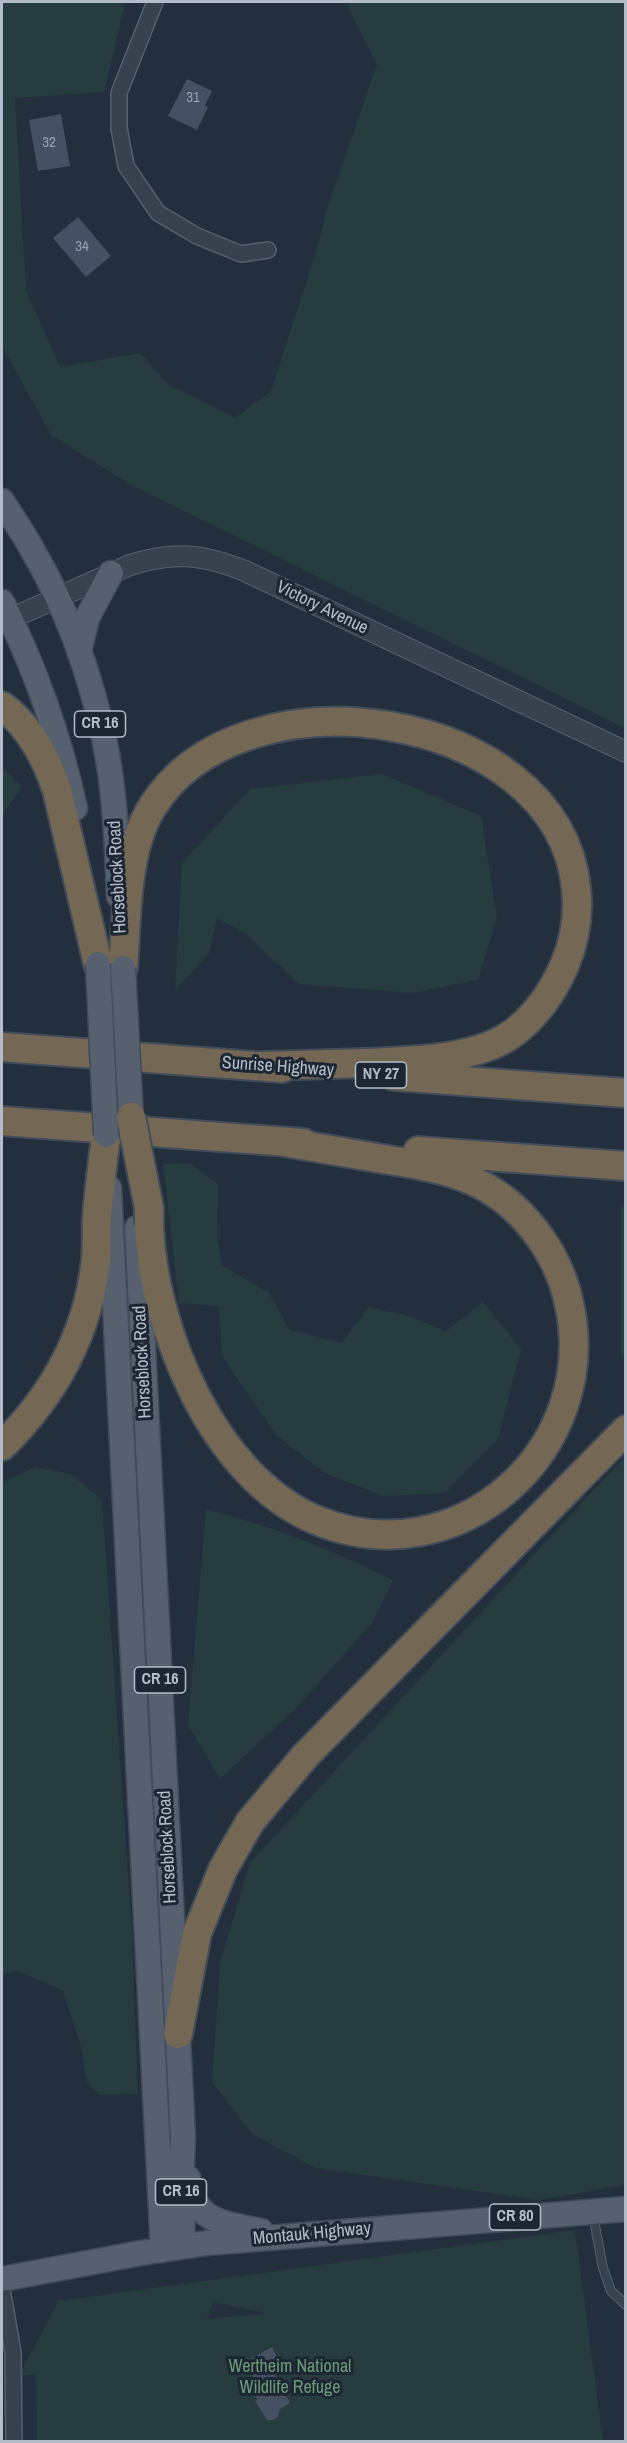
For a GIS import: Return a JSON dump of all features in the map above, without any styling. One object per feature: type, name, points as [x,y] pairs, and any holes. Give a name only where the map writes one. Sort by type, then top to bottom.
[{"type":"highway","points":[[2,706],[21,724],[33,740],[52,773],[110,966]]},
{"type":"highway","points":[[110,966],[138,839],[144,824],[161,795],[178,776],[200,758],[232,740],[272,729],[320,722],[369,724],[394,728],[446,743],[483,759],[509,775],[541,803],[564,839],[571,859],[577,898],[577,918],[569,955],[553,988],[533,1015],[507,1037],[494,1044],[455,1056],[409,1061],[264,1066]]},
{"type":"highway","name":"Sunrise Highway","points":[[2,1047],[626,1094]]},
{"type":"highway","points":[[131,1117],[149,1208],[143,1224],[169,1331],[204,1412],[238,1459],[274,1495],[314,1520],[357,1532],[405,1533],[428,1530],[474,1513],[497,1498],[533,1464],[556,1428],[568,1395],[574,1363],[573,1317],[568,1295],[550,1254],[539,1236],[507,1202],[470,1179],[426,1167],[284,1142]]},
{"type":"highway","points":[[2,1121],[626,1166]]},
{"type":"highway","points":[[2,1446],[52,1388],[76,1342],[92,1290],[104,1223],[106,1135]]},
{"type":"highway","points":[[178,2034],[192,1955],[204,1913],[223,1869],[250,1822],[306,1756],[626,1430]]},
{"type":"main road","name":"Horseblock Road","points":[[2,501],[34,551],[57,599],[79,652],[104,737],[118,868],[110,966],[106,1135]]},
{"type":"main road","points":[[79,652],[87,618],[111,573]]},
{"type":"main road","name":"Horseblock Road","points":[[6,611],[54,728],[70,787],[110,966],[131,1117]]},
{"type":"main road","name":"Horseblock Road","points":[[104,1223],[173,2248]]},
{"type":"main road","name":"Horseblock Road","points":[[143,1224],[183,2137],[181,2186],[173,2248]]},
{"type":"main road","points":[[183,2137],[189,2189],[204,2215],[226,2224],[282,2236]]},
{"type":"main road","name":"Montauk Highway","points":[[2,2279],[173,2248],[282,2236],[626,2209]]},
{"type":"street","points":[[155,2],[119,93],[119,128],[126,166],[158,213],[197,236],[242,254],[268,250]]},
{"type":"street","name":"Victory Avenue","points":[[6,611],[57,599],[111,573],[148,559],[166,555],[214,559],[245,571],[626,752]]},
{"type":"street","points":[[2,2289],[13,2352],[14,2442]]},
{"type":"lane","points":[[593,2211],[603,2268],[611,2291],[626,2306]]},
{"type":"green space","points":[[2,2],[125,3],[104,92],[15,98],[26,290],[60,367],[140,353],[169,385],[235,418],[271,391],[316,252],[327,209],[377,64],[347,2],[625,2],[625,728],[131,485],[51,435],[2,346]]},
{"type":"green space","points":[[2,768],[22,786],[2,815]]},
{"type":"green space","points":[[382,774],[481,816],[497,917],[478,980],[412,993],[299,984],[245,933],[217,918],[209,953],[175,991],[182,863],[250,789]]},
{"type":"green space","points":[[190,1163],[218,1184],[217,1237],[222,1265],[269,1293],[290,1330],[341,1343],[369,1307],[409,1316],[446,1331],[483,1302],[521,1349],[498,1439],[445,1493],[383,1496],[325,1473],[276,1435],[222,1356],[219,1306],[179,1303],[163,1164]]},
{"type":"green space","points":[[625,1206],[626,1355],[621,1357],[621,1208]]},
{"type":"green space","points":[[625,1456],[625,2185],[539,2200],[316,2168],[252,2134],[212,2082],[220,1963],[250,1863]]},
{"type":"green space","points":[[35,1467],[71,1474],[102,1500],[132,1933],[138,2094],[99,2095],[87,2082],[80,2043],[63,1991],[19,1971],[2,1974],[2,1483]]},
{"type":"green space","points":[[206,1509],[302,1540],[393,1580],[371,1624],[296,1708],[220,1779],[188,1725]]},
{"type":"green space","name":"Wertheim National Wildlife Refuge","points":[[575,2230],[603,2441],[37,2441],[36,2374],[19,2376],[58,2301]],"holes":[[[213,2302],[265,2314],[207,2319]]]},
{"type":"building","points":[[187,79],[212,91],[205,105],[208,107],[197,130],[168,116]]},
{"type":"building","points":[[61,114],[70,166],[38,171],[29,120]]},
{"type":"building","points":[[78,217],[111,256],[86,277],[53,238]]},
{"type":"building","points":[[272,2347],[282,2367],[273,2371],[290,2403],[280,2409],[278,2417],[267,2420],[255,2401],[258,2400],[251,2387],[256,2381],[245,2362]]}]
